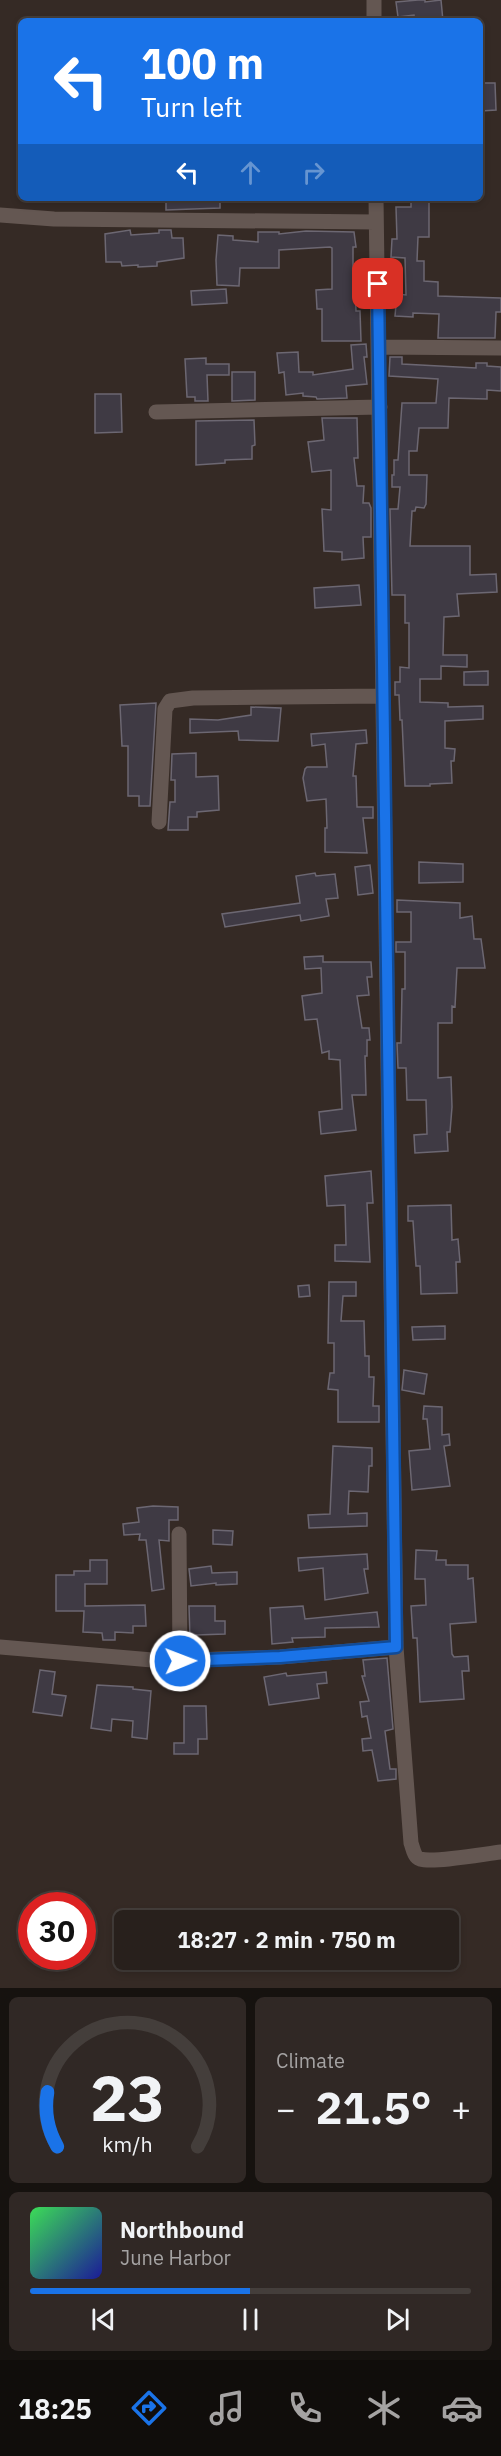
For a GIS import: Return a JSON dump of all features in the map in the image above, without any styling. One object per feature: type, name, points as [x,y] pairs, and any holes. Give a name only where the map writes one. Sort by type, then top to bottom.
[{"type":"street","points":[[374,0],[375,18]]},
{"type":"street","points":[[376,201],[396,1647],[411,1843],[415,1855],[419,1859],[434,1859],[501,1852]]},
{"type":"street","points":[[0,215],[43,218],[376,222]]},
{"type":"street","points":[[379,347],[501,348]]},
{"type":"street","points":[[156,412],[380,407]]},
{"type":"street","points":[[159,822],[165,709],[170,701],[193,698],[383,696]]},
{"type":"street","points":[[179,1534],[180,1661]]},
{"type":"street","points":[[0,1647],[180,1661],[280,1657],[396,1647]]},
{"type":"building","points":[[441,0],[443,18],[414,18],[414,15],[398,17],[396,2]]},
{"type":"building","points":[[483,83],[495,83],[496,110],[483,111]]},
{"type":"building","points":[[166,201],[220,201],[220,208],[166,210]]},
{"type":"building","points":[[411,201],[429,201],[429,237],[418,237],[417,261],[424,261],[424,281],[438,282],[438,296],[501,298],[501,312],[496,312],[495,338],[438,338],[439,314],[413,313],[413,317],[395,316],[397,294],[406,295],[405,258],[391,257],[392,239],[397,239],[396,207],[411,207]]},
{"type":"building","points":[[130,230],[131,235],[171,230],[172,238],[183,238],[184,258],[157,262],[157,266],[138,267],[138,265],[122,266],[121,262],[106,262],[105,234]]},
{"type":"building","points":[[306,231],[354,232],[356,247],[353,247],[353,288],[355,288],[356,311],[360,311],[361,341],[322,341],[322,309],[317,309],[316,290],[332,289],[332,248],[330,247],[279,250],[279,268],[240,268],[239,286],[217,285],[218,235],[233,236],[233,240],[258,242],[258,232],[279,232],[279,234]]},
{"type":"building","points":[[226,289],[227,303],[192,305],[191,291]]},
{"type":"building","points":[[366,344],[367,357],[364,357],[367,384],[346,386],[347,398],[317,399],[303,396],[303,393],[286,395],[284,372],[279,373],[277,353],[298,352],[299,372],[313,372],[313,375],[353,369],[351,345]]},
{"type":"building","points":[[390,357],[402,357],[402,364],[476,368],[476,363],[487,363],[487,366],[501,367],[501,391],[487,390],[487,399],[449,398],[448,428],[419,428],[417,451],[409,451],[409,475],[427,475],[426,504],[424,508],[416,507],[415,511],[412,511],[410,546],[470,546],[470,575],[496,574],[497,592],[457,594],[459,616],[444,617],[443,655],[467,655],[467,667],[441,666],[441,679],[420,679],[420,702],[448,703],[448,707],[483,706],[483,719],[445,721],[445,748],[455,749],[454,761],[451,761],[452,783],[430,784],[430,786],[405,786],[402,720],[400,720],[399,695],[395,695],[395,682],[400,682],[400,667],[409,668],[409,623],[405,623],[405,595],[392,595],[390,509],[398,509],[400,487],[392,487],[392,475],[394,475],[394,460],[398,460],[402,403],[436,403],[438,379],[389,376]]},
{"type":"building","points":[[206,358],[206,364],[229,364],[229,375],[207,375],[208,401],[195,401],[195,397],[187,397],[185,359]]},
{"type":"building","points":[[232,372],[255,372],[255,400],[232,401]]},
{"type":"building","points":[[95,394],[121,394],[122,432],[95,433]]},
{"type":"building","points":[[322,418],[357,418],[358,458],[354,458],[357,486],[364,486],[363,503],[369,503],[371,508],[371,537],[363,537],[364,558],[342,560],[342,552],[324,551],[322,509],[331,510],[331,470],[312,472],[308,442],[324,440]]},
{"type":"building","points":[[254,420],[255,445],[252,446],[252,459],[225,460],[225,463],[196,465],[196,421]]},
{"type":"building","points":[[359,585],[361,605],[315,608],[314,588]]},
{"type":"building","points":[[488,671],[488,685],[464,685],[464,672]]},
{"type":"building","points":[[156,703],[150,806],[139,806],[139,796],[128,796],[128,746],[122,746],[120,705]]},
{"type":"building","points":[[251,707],[281,708],[278,741],[239,740],[238,731],[190,733],[190,719],[218,720],[251,715]]},
{"type":"building","points":[[366,730],[367,743],[356,744],[353,776],[356,776],[357,807],[373,807],[373,818],[363,818],[367,853],[325,852],[326,799],[307,801],[303,778],[307,767],[327,767],[325,744],[312,746],[311,734]]},
{"type":"building","points":[[196,753],[196,777],[218,776],[219,810],[197,812],[197,817],[188,817],[188,830],[168,830],[170,802],[175,802],[175,780],[171,780],[172,754]]},
{"type":"building","points":[[419,862],[463,864],[463,882],[419,883]]},
{"type":"building","points":[[370,865],[373,893],[358,895],[355,867]]},
{"type":"building","points":[[315,873],[316,876],[335,874],[338,898],[326,899],[329,916],[301,921],[300,915],[225,927],[222,914],[300,903],[296,876]]},
{"type":"building","points":[[397,900],[460,903],[460,918],[472,916],[474,939],[481,939],[485,968],[457,968],[452,1023],[438,1023],[438,1078],[451,1077],[452,1107],[450,1132],[447,1132],[448,1151],[415,1153],[414,1135],[427,1134],[426,1100],[407,1100],[406,1068],[398,1068],[397,1043],[401,1043],[405,952],[396,952],[396,942],[411,942],[411,912],[397,912]]},
{"type":"building","points":[[323,956],[323,962],[371,962],[372,977],[367,977],[369,995],[357,996],[362,1028],[369,1028],[370,1040],[367,1040],[367,1056],[365,1056],[366,1095],[352,1095],[356,1130],[321,1134],[319,1112],[342,1109],[340,1060],[329,1059],[329,1051],[322,1053],[317,1019],[305,1020],[302,996],[322,993],[321,968],[305,969],[304,957]]},
{"type":"building","points":[[371,1171],[373,1203],[367,1203],[370,1262],[335,1261],[335,1245],[346,1245],[345,1205],[327,1206],[325,1176]]},
{"type":"building","points":[[451,1205],[452,1240],[458,1239],[460,1262],[456,1262],[457,1293],[421,1294],[420,1266],[416,1266],[413,1221],[408,1221],[408,1206]]},
{"type":"building","points":[[329,1282],[356,1282],[356,1296],[343,1296],[341,1321],[364,1321],[365,1356],[369,1356],[369,1377],[374,1377],[373,1406],[379,1406],[379,1422],[338,1422],[338,1390],[328,1389],[330,1373],[334,1373],[334,1343],[328,1343]]},
{"type":"building","points":[[309,1285],[310,1296],[299,1297],[298,1286]]},
{"type":"building","points":[[445,1326],[445,1339],[413,1340],[412,1327]]},
{"type":"building","points":[[404,1370],[427,1374],[424,1394],[402,1390]]},
{"type":"building","points":[[424,1406],[442,1407],[442,1435],[449,1434],[450,1445],[444,1446],[450,1486],[412,1490],[409,1451],[430,1449],[427,1419],[423,1419]]},
{"type":"building","points":[[333,1446],[372,1448],[368,1492],[349,1491],[348,1514],[367,1513],[367,1526],[309,1528],[308,1515],[330,1514]]},
{"type":"building","points":[[178,1507],[178,1520],[169,1520],[169,1541],[159,1540],[164,1589],[152,1591],[146,1540],[139,1540],[140,1534],[124,1535],[123,1524],[139,1522],[137,1508]]},
{"type":"building","points":[[213,1530],[233,1531],[232,1545],[213,1544]]},
{"type":"building","points":[[416,1550],[437,1551],[436,1560],[446,1560],[446,1565],[468,1565],[468,1579],[473,1578],[476,1622],[450,1624],[452,1654],[454,1657],[468,1656],[469,1671],[462,1671],[464,1699],[420,1702],[417,1638],[413,1638],[411,1606],[426,1605],[425,1579],[415,1579]]},
{"type":"building","points":[[367,1554],[368,1569],[364,1569],[368,1593],[325,1600],[323,1568],[299,1571],[298,1558]]},
{"type":"building","points":[[90,1560],[107,1560],[107,1584],[85,1584],[85,1606],[145,1605],[146,1626],[133,1626],[133,1633],[115,1632],[115,1640],[103,1640],[102,1633],[83,1632],[84,1611],[56,1611],[56,1575],[74,1575],[74,1571],[90,1571]]},
{"type":"building","points":[[211,1566],[212,1573],[237,1572],[237,1584],[216,1585],[216,1583],[191,1586],[189,1569]]},
{"type":"building","points":[[189,1606],[215,1606],[215,1621],[225,1621],[225,1634],[196,1635],[196,1638],[190,1638]]},
{"type":"building","points":[[303,1606],[305,1619],[377,1612],[379,1627],[325,1628],[325,1637],[292,1638],[293,1642],[272,1644],[270,1608]]},
{"type":"building","points":[[387,1658],[393,1729],[385,1731],[390,1769],[396,1769],[396,1779],[378,1781],[372,1750],[363,1751],[362,1739],[371,1738],[367,1716],[362,1717],[360,1702],[369,1701],[362,1676],[365,1676],[363,1660]]},
{"type":"building","points":[[40,1670],[55,1672],[52,1694],[66,1696],[62,1716],[33,1712]]},
{"type":"building","points":[[326,1672],[327,1683],[317,1684],[319,1698],[269,1705],[264,1677],[286,1673],[287,1676]]},
{"type":"building","points":[[97,1685],[133,1687],[133,1689],[151,1691],[147,1739],[132,1737],[133,1721],[112,1719],[111,1731],[91,1728]]},
{"type":"building","points":[[184,1706],[206,1706],[207,1739],[198,1739],[198,1754],[174,1754],[174,1743],[184,1743]]},
{"type":"route","points":[[180,1661],[280,1657],[396,1647],[378,284]]}]
